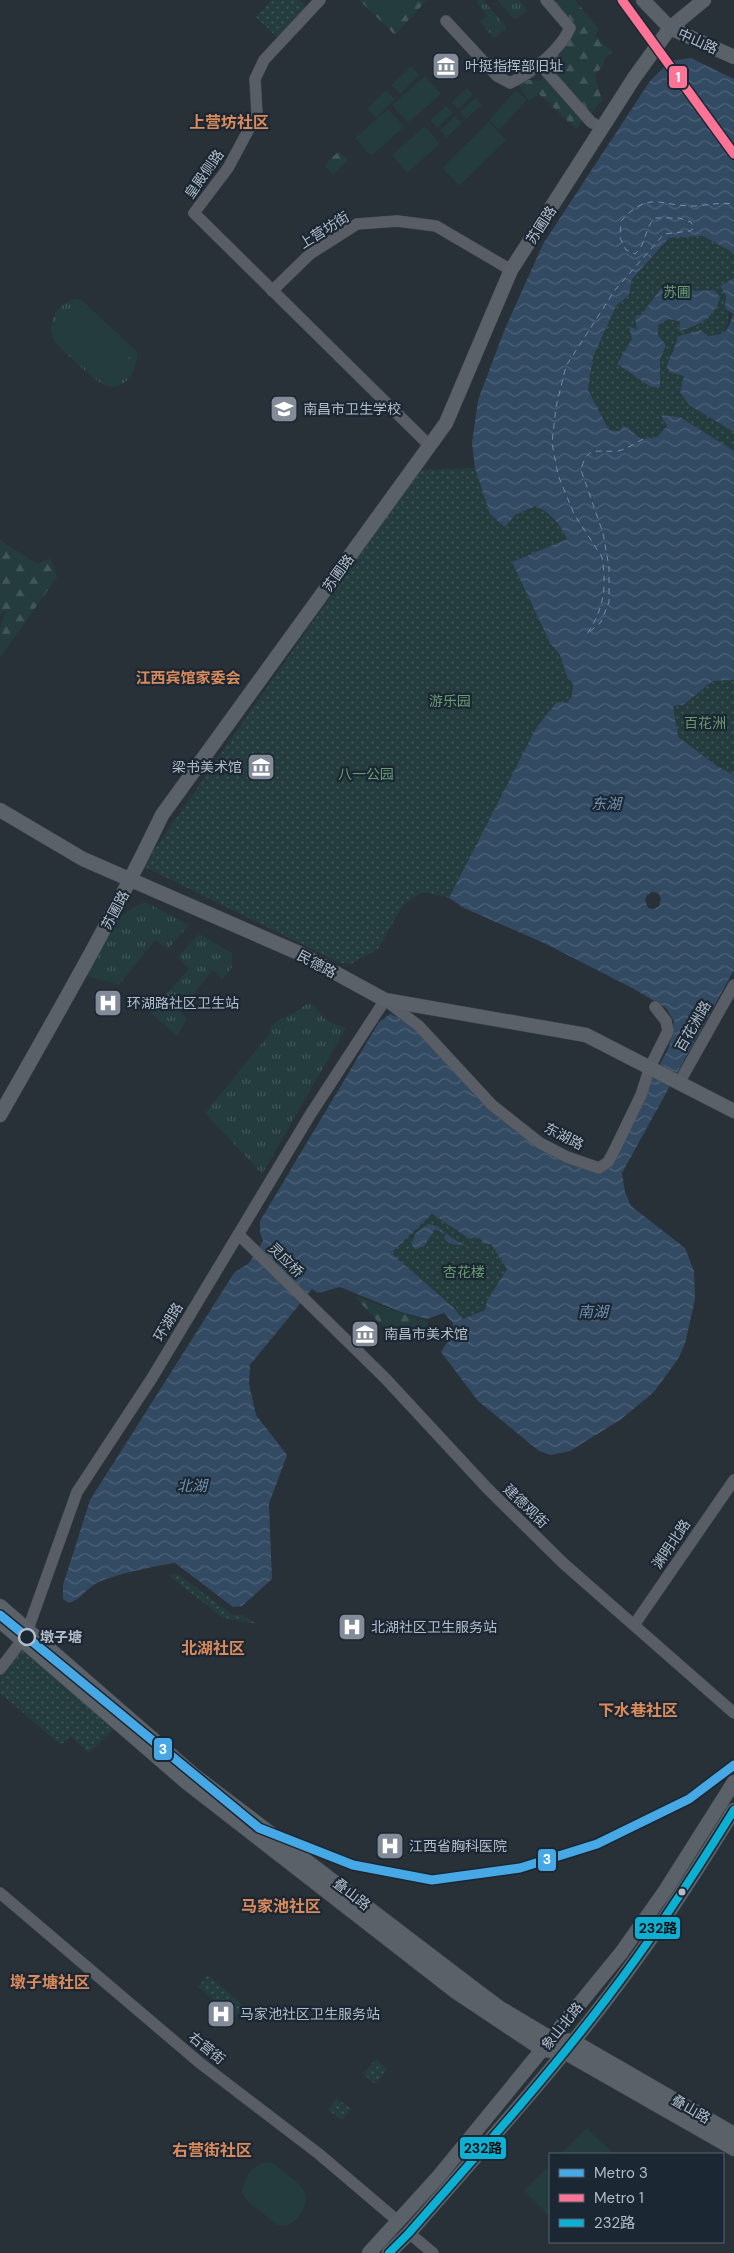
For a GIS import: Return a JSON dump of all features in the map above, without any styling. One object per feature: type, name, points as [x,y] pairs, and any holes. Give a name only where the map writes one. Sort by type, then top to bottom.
[{"type":"main road","name":"中山路","points":[[643,0],[670,28],[734,57]]},
{"type":"main road","name":"苏圃路","points":[[0,1115],[76,982],[131,880],[162,815],[446,423],[512,270],[602,128],[670,28],[704,0]]},
{"type":"main road","name":"民德路","points":[[0,810],[84,859],[301,954],[385,1000],[586,1035],[679,1082]]},
{"type":"main road","points":[[679,1082],[734,1111]]},
{"type":"main road","name":"叠山路","points":[[0,1606],[26,1634],[186,1782],[456,1992],[543,2050],[564,2052],[734,2149]]},
{"type":"main road","name":"叠山路","points":[[0,1621],[26,1634],[194,1775],[500,2008],[552,2039],[573,2041],[734,2134]]},
{"type":"main road","name":"象山北路","points":[[369,2253],[399,2222],[543,2050],[621,1952],[665,1891],[734,1782]]},
{"type":"main road","name":"象山北路","points":[[389,2253],[564,2052],[634,1963],[685,1889],[734,1810]]},
{"type":"street","name":"皇殿侧路","points":[[272,291],[194,213],[228,168],[257,114],[255,79],[264,60],[320,0]]},
{"type":"street","points":[[446,21],[497,76],[510,83],[525,76],[565,41],[570,28],[546,0]]},
{"type":"street","points":[[539,63],[591,122],[602,128]]},
{"type":"street","name":"上营坊街","points":[[272,291],[310,254],[357,224],[387,222],[436,226],[512,270]]},
{"type":"street","points":[[272,291],[430,446]]},
{"type":"street","name":"百花洲路","points":[[679,1082],[734,985]]},
{"type":"street","name":"东湖路","points":[[385,1000],[419,1026],[492,1105],[540,1143],[567,1157],[599,1168],[608,1162],[642,1096],[650,1067],[668,1031],[666,1021],[655,1006]]},
{"type":"street","name":"环湖路","points":[[0,1669],[26,1634],[76,1492],[152,1378],[310,1115],[385,1000]]},
{"type":"street","name":"灵应桥","points":[[239,1235],[311,1306]]},
{"type":"street","name":"建德观街","points":[[311,1306],[385,1378],[494,1495],[563,1563],[734,1713]]},
{"type":"street","name":"渊明北路","points":[[634,1625],[734,1480]]},
{"type":"street","name":"右营街","points":[[0,1893],[200,2063],[319,2154],[399,2222]]},
{"type":"street","points":[[409,2232],[434,2253]]},
{"type":"green space","points":[[272,0],[299,0],[310,10],[281,41],[256,17]]},
{"type":"green space","points":[[359,0],[427,0],[395,35]]},
{"type":"green space","points":[[369,0],[417,0],[398,24],[388,24],[370,6]]},
{"type":"green space","points":[[483,0],[507,28],[494,38],[480,22],[487,16],[476,2]]},
{"type":"green space","points":[[497,0],[519,0],[527,10],[515,20]]},
{"type":"green space","points":[[558,0],[575,0],[599,29],[595,35],[612,52],[604,59],[604,64],[595,75],[602,101],[576,129],[539,94],[529,101],[518,84],[528,80],[540,81],[565,44],[573,27],[553,4]]},
{"type":"green space","points":[[411,66],[419,75],[400,94],[391,85]]},
{"type":"green space","points":[[425,76],[441,94],[408,123],[392,105]]},
{"type":"green space","points":[[467,88],[473,95],[458,110],[451,102]]},
{"type":"green space","points":[[386,90],[395,99],[376,118],[367,109]]},
{"type":"green space","points":[[516,90],[527,100],[499,130],[489,120]]},
{"type":"green space","points":[[475,98],[482,105],[466,119],[460,112]]},
{"type":"green space","points":[[446,106],[453,113],[437,128],[430,120]]},
{"type":"green space","points":[[388,109],[404,127],[371,156],[355,138]]},
{"type":"green space","points":[[455,116],[462,123],[446,138],[440,130]]},
{"type":"green space","points":[[489,122],[506,140],[459,186],[442,168]]},
{"type":"green space","points":[[425,126],[440,144],[407,173],[392,155]]},
{"type":"green space","points":[[339,151],[348,160],[333,175],[324,165]]},
{"type":"green space","name":"苏圃","points":[[703,236],[734,253],[734,278],[720,286],[727,305],[729,319],[725,331],[721,335],[678,341],[671,352],[684,376],[689,405],[734,432],[734,451],[680,417],[662,415],[667,426],[657,437],[643,439],[623,425],[620,431],[609,430],[588,390],[593,357],[616,306],[629,295],[632,279],[669,237]]},
{"type":"green space","points":[[78,299],[84,302],[137,352],[135,367],[123,384],[110,387],[102,384],[77,364],[55,342],[51,328],[55,314],[64,304]]},
{"type":"green space","points":[[82,305],[135,351],[106,383],[54,337]]},
{"type":"green space","name":"八一公园","points":[[475,468],[490,514],[515,515],[536,506],[554,519],[567,539],[512,562],[550,643],[560,655],[568,679],[573,681],[572,696],[567,703],[536,728],[449,898],[423,892],[403,905],[378,949],[351,964],[340,963],[143,866],[418,470]]},
{"type":"green space","points":[[0,540],[37,564],[50,558],[57,577],[0,658],[0,628],[5,611],[0,615]]},
{"type":"green space","name":"百花洲","points":[[734,680],[734,775],[717,766],[677,737],[673,706],[683,705],[713,681]]},
{"type":"green space","points":[[145,902],[189,925],[168,949],[155,940],[119,985],[84,975],[101,941],[113,923]]},
{"type":"green space","points":[[199,934],[232,953],[232,967],[222,980],[213,970],[180,1011],[187,1019],[177,1036],[150,1012],[189,969],[178,957]]},
{"type":"green space","points":[[309,1003],[325,1019],[346,1028],[262,1174],[205,1113],[271,1032],[269,1029],[279,1019],[292,1014]]},
{"type":"green space","name":"杏花楼","points":[[432,1214],[470,1239],[478,1237],[485,1244],[491,1244],[507,1269],[487,1301],[485,1310],[463,1319],[453,1307],[391,1253]]},
{"type":"green space","points":[[354,1296],[428,1321],[428,1328],[421,1334],[417,1330],[400,1345]]},
{"type":"green space","points":[[178,1574],[233,1615],[242,1615],[257,1624],[223,1618],[168,1575]]},
{"type":"green space","points":[[24,1646],[115,1728],[89,1753],[70,1736],[61,1745],[0,1693],[0,1677]]},
{"type":"green space","points":[[208,1975],[244,2006],[235,2017],[198,1987]]},
{"type":"green space","points":[[376,2059],[387,2069],[375,2084],[363,2074]]},
{"type":"green space","points":[[337,2098],[351,2109],[342,2120],[328,2110]]},
{"type":"green space","points":[[587,2128],[613,2153],[562,2153]]},
{"type":"green space","points":[[266,2162],[274,2164],[286,2173],[299,2184],[305,2193],[306,2199],[302,2212],[294,2222],[288,2225],[276,2224],[247,2201],[242,2192],[245,2182],[253,2169]]},
{"type":"green space","points":[[549,2166],[549,2216],[524,2191]]},
{"type":"water","points":[[691,58],[734,79],[734,253],[703,236],[669,238],[632,279],[629,295],[616,306],[593,357],[588,390],[609,430],[620,431],[623,425],[642,439],[657,437],[667,426],[661,415],[680,417],[734,451],[734,680],[713,681],[683,705],[673,706],[678,737],[717,766],[734,775],[734,970],[622,1173],[625,1192],[631,1206],[685,1248],[694,1271],[695,1299],[685,1344],[678,1359],[654,1392],[620,1420],[570,1451],[551,1455],[539,1451],[478,1401],[441,1352],[453,1333],[453,1323],[444,1313],[427,1319],[401,1312],[340,1287],[318,1293],[312,1289],[250,1365],[249,1384],[256,1415],[287,1455],[269,1504],[272,1579],[242,1606],[233,1607],[175,1563],[134,1571],[101,1581],[91,1586],[76,1600],[69,1603],[63,1599],[63,1585],[90,1500],[234,1273],[249,1263],[263,1241],[260,1232],[260,1221],[379,1022],[390,1014],[407,1021],[493,1107],[579,1166],[608,1163],[669,1047],[674,1021],[666,1008],[634,989],[544,943],[464,908],[449,898],[536,728],[557,702],[567,703],[572,696],[573,682],[568,679],[560,655],[550,643],[512,562],[567,539],[554,520],[536,506],[515,515],[505,527],[490,514],[475,468],[472,443],[478,400],[504,331],[543,244],[650,81],[670,61]],"holes":[[[652,892],[658,893],[661,898],[659,906],[654,909],[648,908],[645,900],[647,895]],[[432,1214],[470,1239],[478,1237],[485,1244],[491,1244],[507,1269],[487,1301],[485,1310],[463,1319],[453,1307],[391,1253]]]},
{"type":"water","points":[[734,278],[734,432],[689,405],[680,392],[684,376],[669,372],[667,365],[679,336],[701,330],[708,336],[719,335],[728,328],[733,314],[725,308],[726,296],[720,286]]},
{"type":"water","points":[[683,285],[695,291],[714,290],[720,297],[718,304],[710,316],[693,327],[679,331],[680,321],[668,319],[658,325],[658,335],[666,345],[660,359],[660,387],[651,387],[617,364],[632,339],[629,326],[637,330],[635,317],[642,314],[662,287]]},
{"type":"water","points":[[428,1224],[436,1226],[467,1246],[449,1243],[444,1237],[446,1234],[435,1229],[424,1246],[415,1249],[412,1245],[415,1234]]},
{"type":"ferry route","points":[[643,439],[620,450],[594,451],[586,456],[583,462],[581,470],[603,533],[609,567],[609,602],[601,622],[587,634],[601,606],[604,578],[602,557],[574,514],[558,475],[552,443],[556,407],[566,366],[615,290],[664,234],[690,231],[694,228],[691,222],[679,218],[655,218],[649,227],[642,245],[635,254],[626,250],[620,238],[621,221],[631,211],[648,202],[683,206],[719,203],[734,204]]},
{"type":"metro line","name":"1","points":[[622,0],[734,154]]},
{"type":"metro line","name":"3","points":[[0,1615],[259,1828],[353,1865],[432,1880],[520,1868],[597,1844],[689,1799],[734,1765]]},
{"type":"transit line","name":"232路","points":[[389,2253],[409,2233],[485,2146],[583,2028],[657,1929],[734,1810]]},
{"type":"place","name":"叶挺指挥部旧址","points":[[446,66]]},
{"type":"place","name":"南昌市卫生学校","points":[[284,409]]},
{"type":"place","name":"梁书美术馆","points":[[261,767]]},
{"type":"place","name":"环湖路社区卫生站","points":[[108,1003]]},
{"type":"place","name":"南昌市美术馆","points":[[365,1334]]},
{"type":"place","name":"北湖社区卫生服务站","points":[[352,1627]]},
{"type":"place","name":"墩子塘","points":[[27,1637]]},
{"type":"place","name":"江西省胸科医院","points":[[390,1846]]},
{"type":"place","name":"马家池社区卫生服务站","points":[[221,2014]]},
{"type":"district","name":"上营坊社区","points":[[229,122]]},
{"type":"district","name":"江西宾馆家委会","points":[[188,678]]},
{"type":"district","name":"北湖社区","points":[[213,1648]]},
{"type":"district","name":"下水巷社区","points":[[638,1710]]},
{"type":"district","name":"马家池社区","points":[[281,1906]]},
{"type":"district","name":"墩子塘社区","points":[[50,1982]]},
{"type":"district","name":"右营街社区","points":[[212,2150]]},
{"type":"park label","name":"游乐园","points":[[450,701]]},
{"type":"water label","name":"东湖","points":[[606,804]]},
{"type":"water label","name":"南湖","points":[[593,1312]]},
{"type":"water label","name":"北湖","points":[[192,1486]]}]
